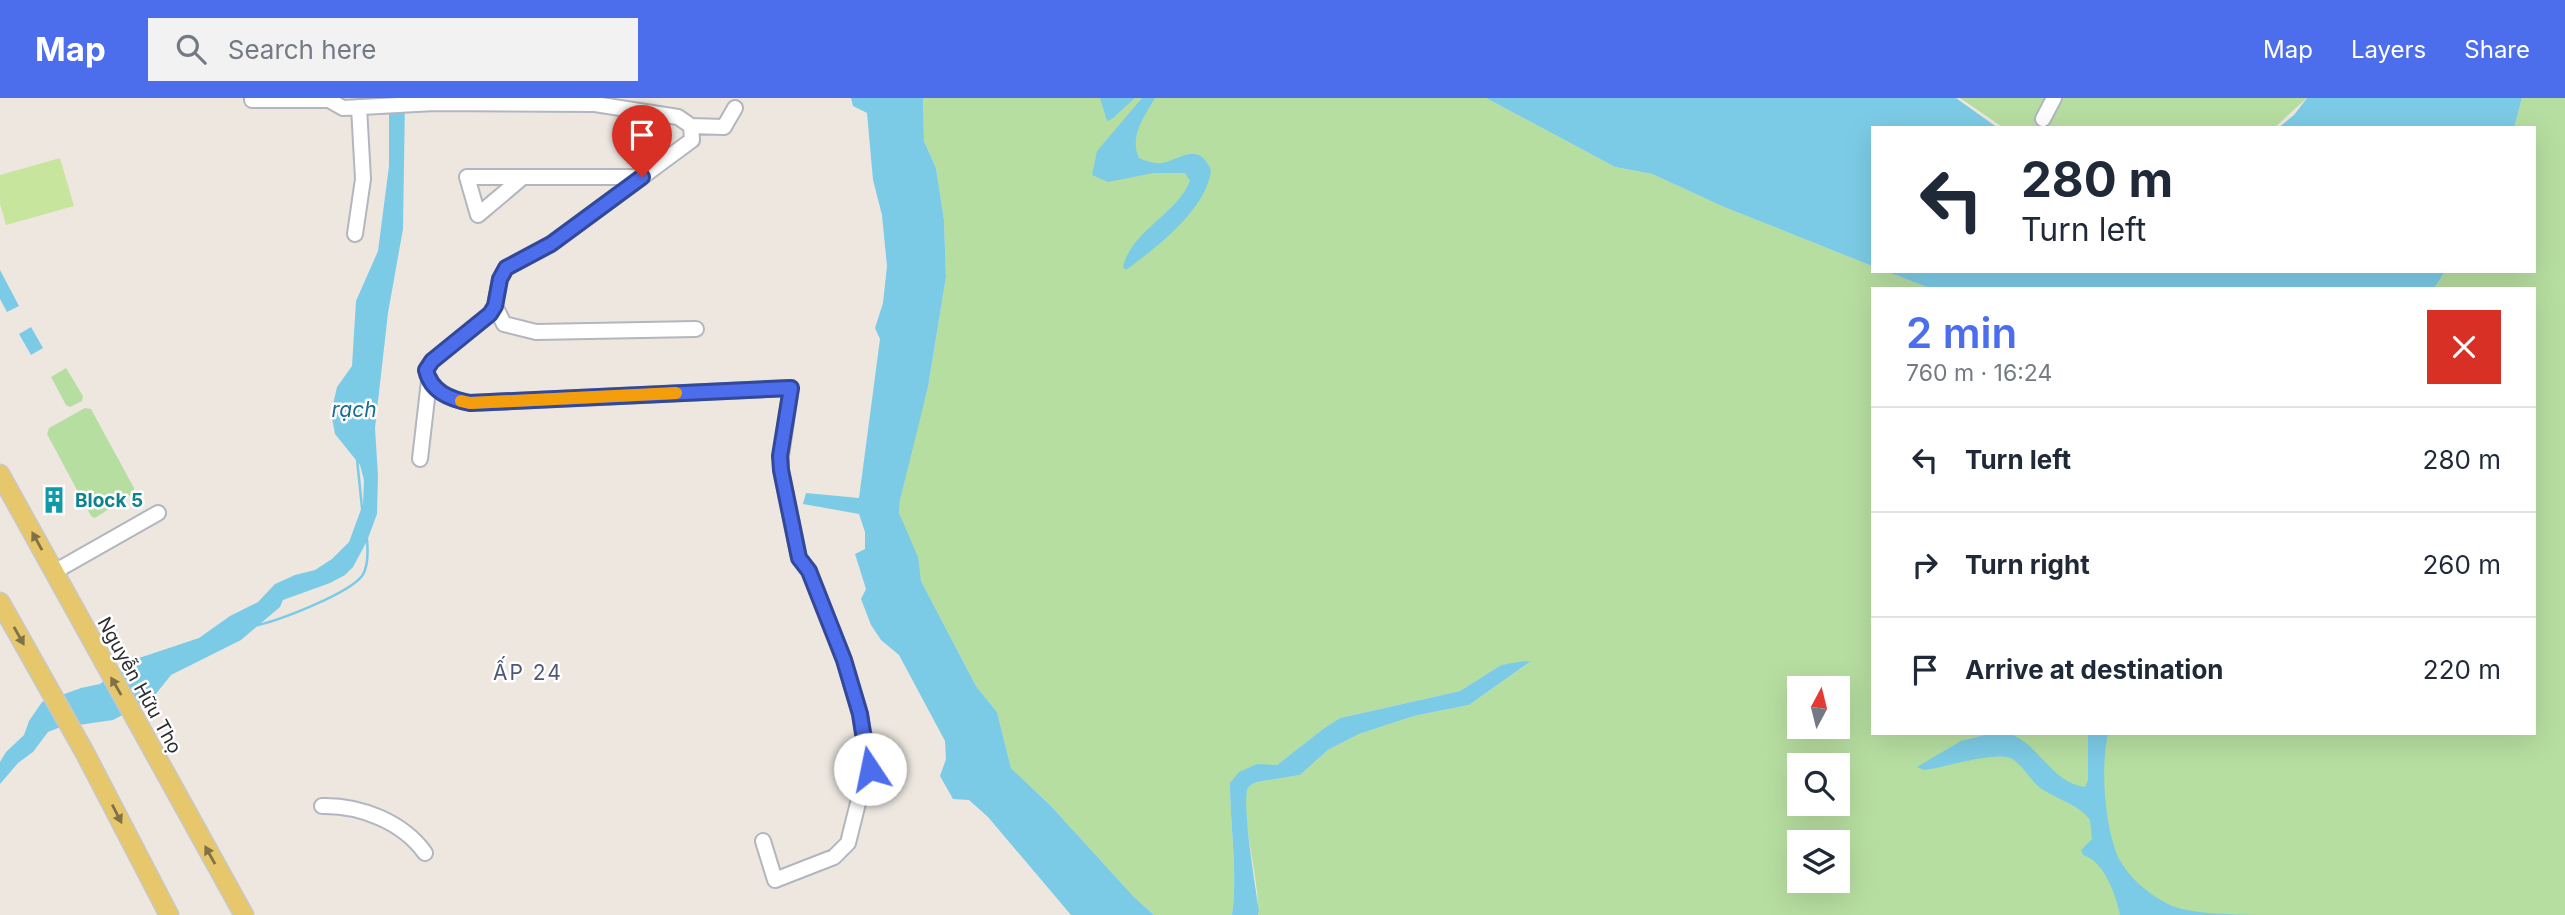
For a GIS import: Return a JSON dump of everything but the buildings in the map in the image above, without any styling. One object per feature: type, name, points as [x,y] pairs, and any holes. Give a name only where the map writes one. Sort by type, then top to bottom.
[{"type":"main road","name":"Nguyễn Hữu Thọ","points":[[0,474],[244,915]]},
{"type":"main road","points":[[0,602],[85,753],[169,915]]},
{"type":"street","points":[[253,98],[329,99],[343,108],[435,103],[594,101],[677,117],[691,126],[724,127],[735,108]]},
{"type":"street","points":[[2043,119],[2054,98]]},
{"type":"street","points":[[355,234],[363,180],[359,107]]},
{"type":"street","points":[[421,459],[429,381],[426,370],[432,361],[490,314],[506,268],[551,244],[692,140],[691,126]]},
{"type":"street","points":[[523,177],[642,177]]},
{"type":"street","points":[[495,306],[504,324],[536,332],[696,329]]},
{"type":"street","points":[[429,381],[436,390],[458,401],[470,403],[791,388],[780,456],[799,558],[809,571],[844,660],[860,714],[870,769],[860,795],[848,844],[834,857],[775,880],[763,841]]},
{"type":"street","points":[[54,572],[158,513]]},
{"type":"street","points":[[322,806],[381,818],[403,830],[425,853]]},
{"type":"green space","points":[[923,98],[1486,98],[1615,167],[1652,174],[1724,207],[1871,266],[1871,273],[1890,273],[1927,287],[1871,287],[1871,735],[2536,735],[2536,287],[2435,287],[2444,273],[2536,273],[2536,126],[2515,126],[2522,98],[2565,98],[2565,915],[1258,915],[1246,812],[1249,787],[1257,782],[1300,775],[1328,750],[1359,734],[1414,716],[1469,705],[1529,663],[1501,665],[1460,691],[1340,718],[1277,765],[1269,765],[1230,783],[1234,865],[1232,915],[1154,915],[1134,897],[1051,806],[1011,768],[997,712],[976,686],[921,581],[899,513],[917,425],[928,387],[946,277],[944,220],[936,168],[924,141]]},
{"type":"green space","points":[[1960,98],[2307,98],[2276,126],[2001,126]]},
{"type":"green space","points":[[60,158],[74,206],[6,225],[0,204],[0,175]]},
{"type":"green space","points":[[66,368],[83,396],[82,401],[70,407],[66,405],[51,377]]},
{"type":"green space","points":[[85,408],[91,409],[134,488],[134,493],[95,518],[91,516],[47,434],[49,428]]},
{"type":"water","name":"rạch","points":[[389,98],[405,98],[403,229],[388,313],[375,428],[377,514],[353,567],[330,583],[283,600],[280,607],[241,640],[171,675],[151,700],[113,720],[58,728],[48,732],[33,752],[18,763],[0,784],[0,762],[6,752],[24,735],[29,721],[42,702],[100,684],[127,662],[199,638],[230,616],[258,602],[275,584],[315,570],[332,559],[349,542],[363,504],[364,480],[360,465],[335,434],[331,413],[337,387],[352,366],[356,301],[378,251],[389,166]]},
{"type":"water","points":[[851,98],[923,98],[924,141],[936,168],[944,220],[946,277],[928,387],[899,513],[918,557],[921,581],[976,686],[997,712],[1011,768],[1051,806],[1134,897],[1154,915],[1071,915],[988,817],[969,800],[953,799],[940,776],[946,759],[945,741],[899,655],[881,640],[871,625],[861,599],[866,589],[855,554],[865,549],[865,532],[859,514],[803,504],[806,493],[859,498],[880,339],[875,328],[883,303],[887,266],[882,215],[873,180],[867,113],[853,106]]},
{"type":"water","points":[[1100,98],[1135,98],[1107,121]]},
{"type":"water","points":[[1142,98],[1155,98],[1137,135],[1136,150],[1139,158],[1162,163],[1195,154],[1206,161],[1211,170],[1207,185],[1190,213],[1165,239],[1126,270],[1123,267],[1135,243],[1175,204],[1190,181],[1185,173],[1154,173],[1108,182],[1092,175],[1097,151]]},
{"type":"water","points":[[1486,98],[1956,98],[1995,126],[1871,126],[1871,266],[1724,207],[1652,174],[1615,167]]},
{"type":"water","points":[[2307,98],[2522,98],[2515,126],[2280,126],[2294,115]]},
{"type":"water","points":[[0,270],[19,306],[7,312],[0,299]]},
{"type":"water","points":[[1890,273],[2444,273],[2435,287],[1927,287]]},
{"type":"water","points":[[31,327],[43,348],[31,355],[19,334]]},
{"type":"water","points":[[1530,662],[1469,705],[1414,716],[1359,734],[1328,750],[1300,775],[1257,782],[1250,786],[1246,796],[1246,810],[1259,911],[1258,915],[1232,915],[1234,865],[1230,783],[1239,772],[1257,764],[1277,765],[1340,718],[1460,691],[1501,665]]},
{"type":"water","points":[[1985,735],[2012,735],[2024,742],[2064,779],[2085,787],[2088,780],[2088,735],[2108,735],[2104,774],[2108,819],[2118,856],[2129,874],[2154,896],[2172,906],[2204,913],[2258,915],[2120,915],[2103,871],[2083,855],[2081,850],[2092,839],[2090,820],[2075,807],[2040,788],[2014,760],[1997,757],[1924,770],[1917,767],[1961,741]]},
{"type":"waterway","points":[[357,459],[362,508]]},
{"type":"waterway","points":[[258,625],[313,605],[354,583],[366,568],[367,539]]},
{"type":"slow traffic","points":[[461,401],[470,403],[676,393]]},
{"type":"place","name":"Block 5","points":[[54,500]]},
{"type":"district","name":"ẤP 24","points":[[528,673]]},
{"type":"route","points":[[642,177],[551,244],[506,268],[490,314],[432,361],[426,370],[429,381],[436,390],[458,401],[470,403],[791,388],[780,456],[799,558],[809,571],[844,660],[860,714],[870,769]]}]
